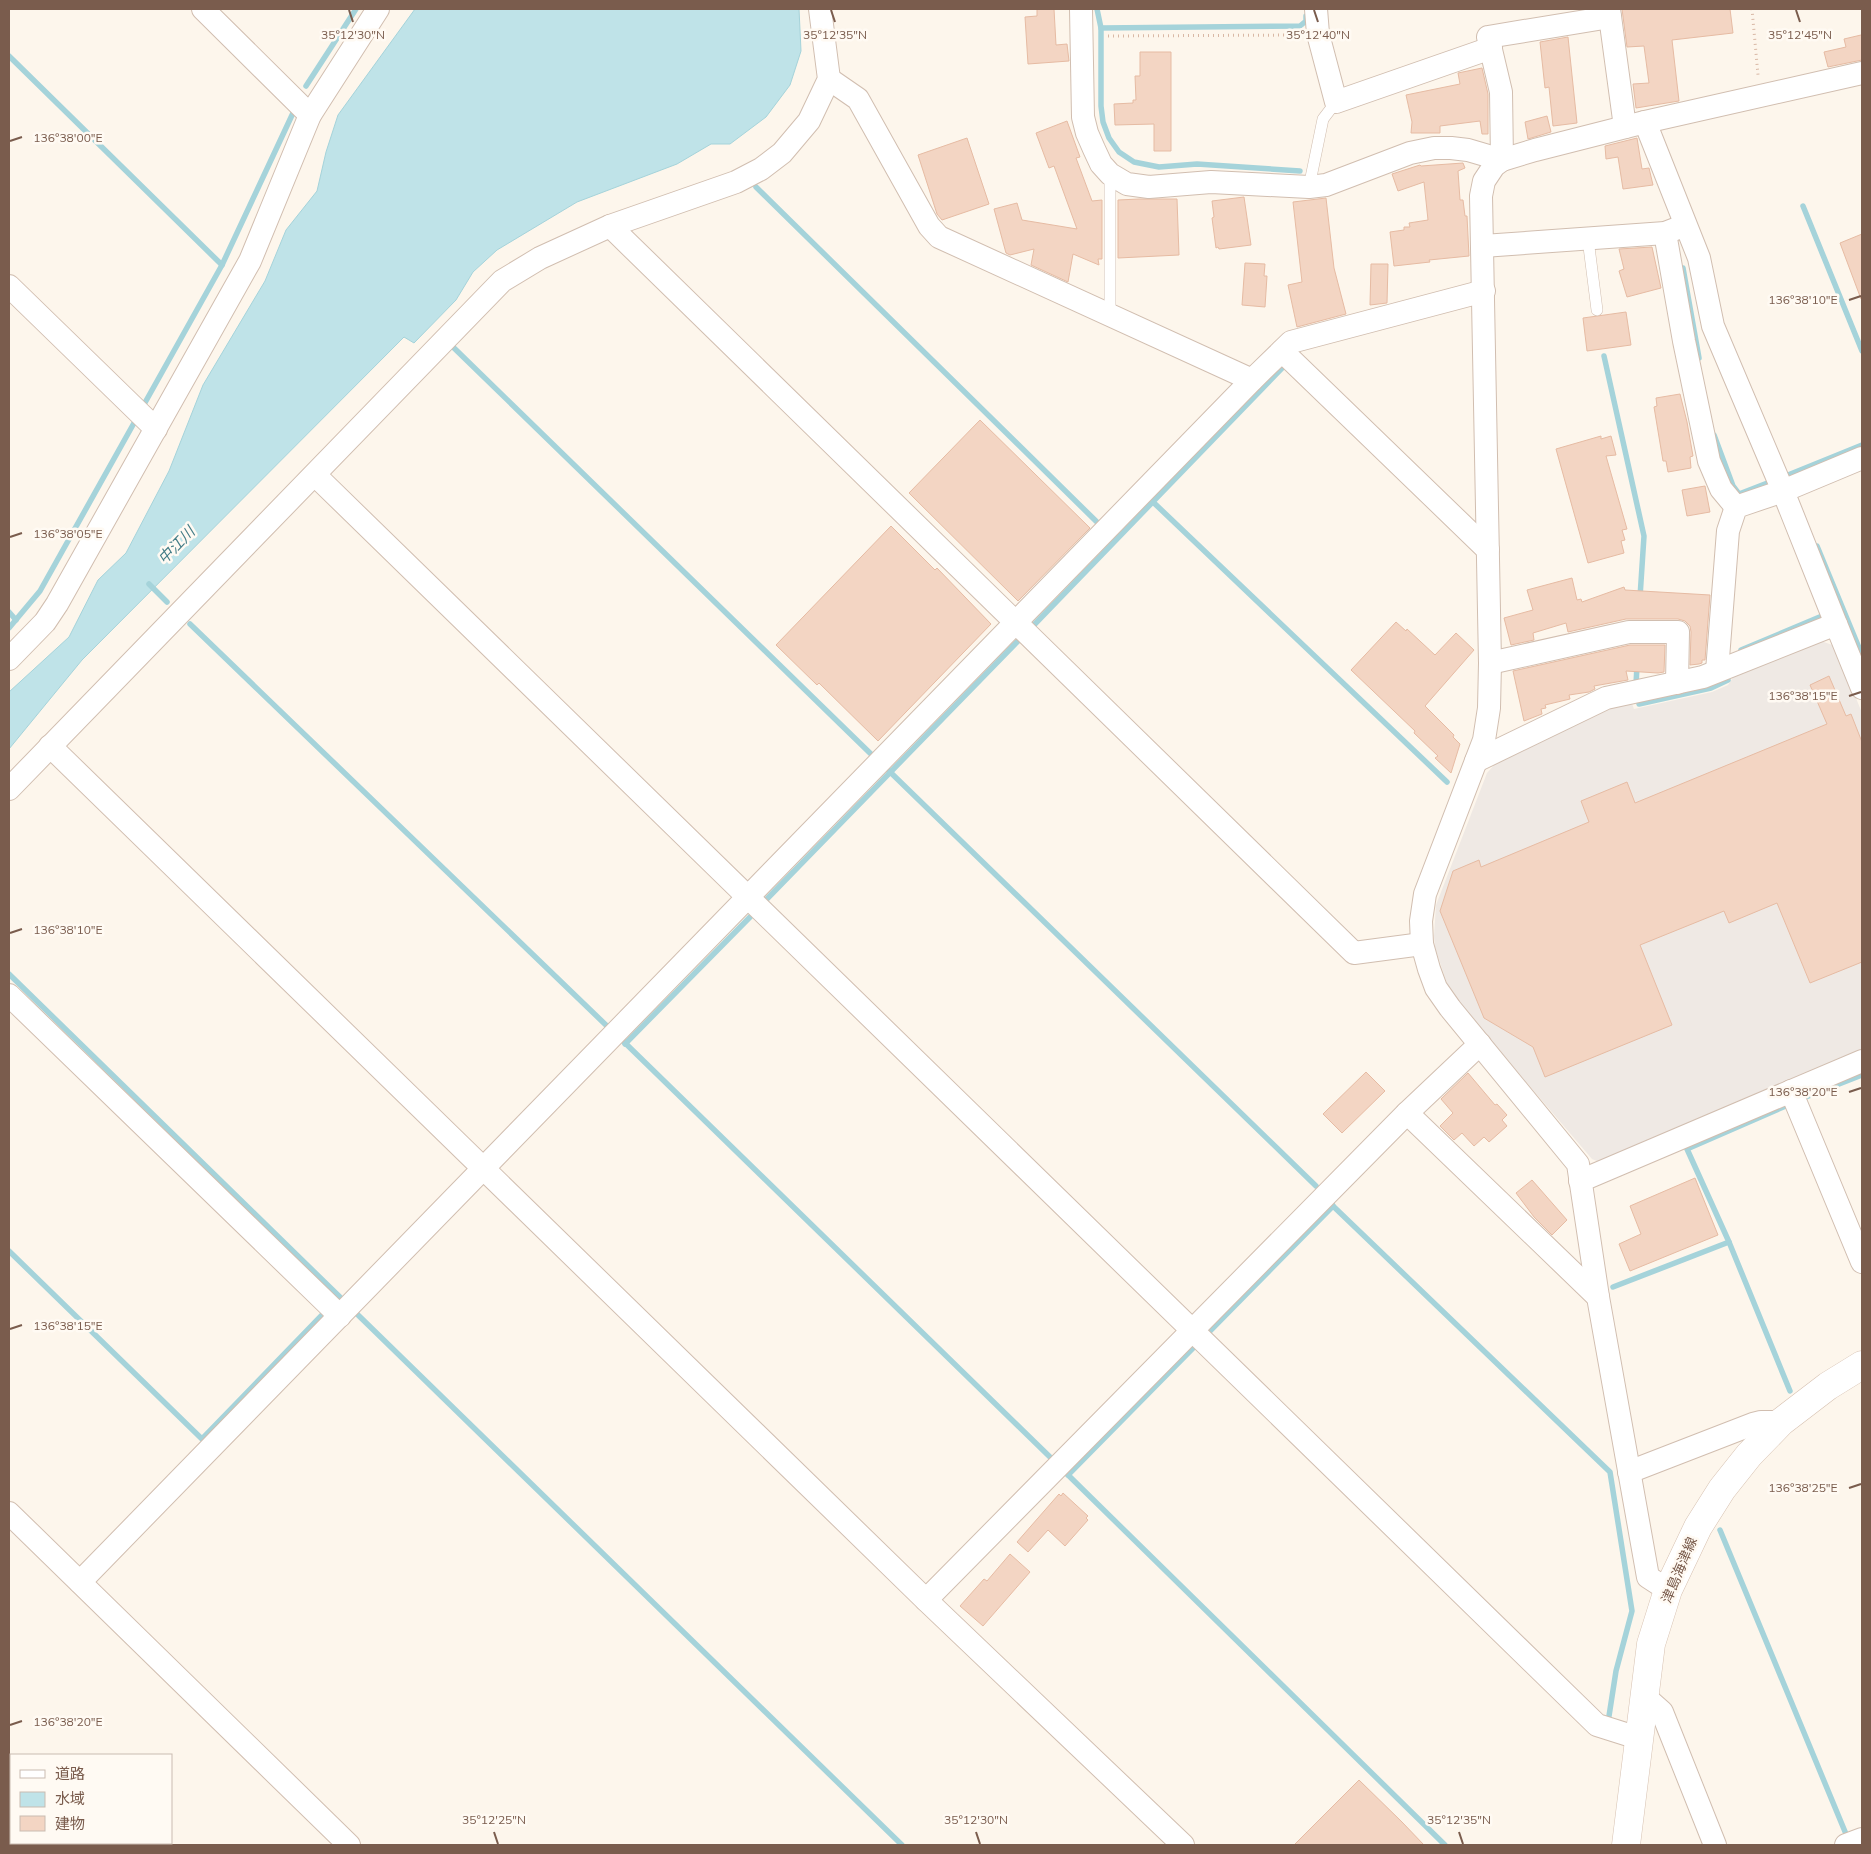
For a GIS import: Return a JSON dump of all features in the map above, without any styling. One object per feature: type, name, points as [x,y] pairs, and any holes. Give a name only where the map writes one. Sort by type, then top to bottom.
[{"type":"main road","name":"津島海津線","points":[[1626,1845],[1651,1644],[1668,1590],[1698,1527],[1722,1488],[1749,1455],[1781,1422],[1828,1386],[1862,1365]]},
{"type":"street","points":[[203,9],[310,115]]},
{"type":"street","points":[[9,659],[45,622],[156,429],[250,261],[310,115],[378,9]]},
{"type":"street","points":[[9,789],[502,281],[540,258],[610,226],[736,182],[761,169],[782,154],[809,121],[830,79],[820,9]]},
{"type":"street","points":[[1081,9],[1083,117],[1101,164],[1110,174],[1127,184],[1149,187],[1211,182],[1309,187],[1326,185],[1410,153],[1434,148],[1468,150],[1502,160]]},
{"type":"street","points":[[1316,9],[1318,34],[1336,102],[1491,48]]},
{"type":"street","points":[[1502,160],[1501,92],[1488,38],[1610,13],[1635,124],[1686,225],[1699,258],[1713,326],[1783,491],[1862,688]]},
{"type":"street","points":[[1668,1590],[1648,1577],[1598,1297],[1578,1164],[1450,1008],[1436,988],[1428,969],[1422,944],[1421,921],[1426,894],[1484,740],[1490,708],[1481,196],[1484,180],[1494,166],[1502,160],[1635,124],[1862,73]]},
{"type":"street","points":[[830,79],[858,99],[929,226],[939,237],[1252,380]]},
{"type":"street","points":[[1482,246],[1665,233],[1686,225]]},
{"type":"street","points":[[610,226],[1354,953],[1422,944]]},
{"type":"street","points":[[1665,233],[1684,342],[1709,461],[1721,489],[1736,507]]},
{"type":"street","points":[[9,286],[156,429]]},
{"type":"street","points":[[80,1582],[483,1170],[747,896],[1282,351],[1292,342],[1484,291]]},
{"type":"street","points":[[1282,351],[1488,550]]},
{"type":"street","points":[[1736,507],[1783,491],[1862,458]]},
{"type":"street","points":[[315,475],[1597,1725],[1638,1738]]},
{"type":"street","points":[[1717,671],[1728,531],[1736,507]]},
{"type":"street","points":[[1476,761],[1606,698],[1703,677],[1836,624]]},
{"type":"street","points":[[1490,663],[1629,632],[1678,632],[1677,682]]},
{"type":"street","points":[[50,746],[926,1600],[1183,1845]]},
{"type":"street","points":[[9,995],[340,1316]]},
{"type":"street","points":[[926,1600],[1407,1113],[1480,1044]]},
{"type":"street","points":[[1580,1181],[1862,1061]]},
{"type":"street","points":[[1791,1091],[1862,1262]]},
{"type":"street","points":[[1407,1113],[1598,1297]]},
{"type":"street","points":[[1629,1472],[1753,1424],[1781,1422]]},
{"type":"street","points":[[9,1513],[349,1845]]},
{"type":"street","points":[[1644,1696],[1662,1712],[1716,1845]]},
{"type":"street","points":[[1846,1845],[1862,1839]]},
{"type":"lane","points":[[1309,187],[1323,119],[1336,102]]},
{"type":"lane","points":[[1110,174],[1110,315]]},
{"type":"lane","points":[[1588,239],[1596,310]]},
{"type":"path","points":[[1752,9],[1760,96]]},
{"type":"path","points":[[1108,36],[1318,34]]},
{"type":"shaded area","points":[[1821,641],[1835,646],[1862,713],[1862,1053],[1602,1163],[1592,1159],[1456,1000],[1447,983],[1435,948],[1436,905],[1487,773],[1495,764],[1611,706],[1631,701],[1634,709],[1712,692],[1728,685],[1734,676]]},
{"type":"water","name":"中江川","points":[[415,9],[799,9],[801,51],[790,85],[766,117],[730,144],[711,144],[677,164],[577,202],[497,250],[473,272],[456,300],[414,343],[404,337],[82,660],[9,749],[9,692],[69,637],[98,580],[126,553],[169,471],[203,385],[265,281],[286,230],[317,191],[326,152],[338,115]]},
{"type":"building","points":[[1037,9],[1054,9],[1056,45],[1067,44],[1069,61],[1028,64],[1025,17],[1037,16]]},
{"type":"building","points":[[1622,9],[1730,9],[1733,33],[1672,40],[1679,101],[1636,108],[1633,84],[1649,83],[1644,46],[1627,47]]},
{"type":"building","points":[[1862,35],[1862,60],[1828,67],[1824,52],[1846,47],[1844,39]]},
{"type":"building","points":[[1568,37],[1577,123],[1553,126],[1549,87],[1545,88],[1540,42]]},
{"type":"building","points":[[1140,52],[1171,52],[1171,151],[1154,151],[1154,124],[1115,125],[1114,104],[1133,103],[1133,100],[1136,100],[1135,76],[1140,76]]},
{"type":"building","points":[[1482,68],[1488,94],[1488,134],[1482,134],[1480,121],[1440,126],[1440,133],[1411,133],[1412,122],[1406,95],[1460,84],[1458,73]]},
{"type":"building","points":[[1547,116],[1551,132],[1528,139],[1525,122]]},
{"type":"building","points":[[1067,121],[1080,157],[1076,158],[1092,201],[1102,200],[1102,259],[1098,259],[1099,265],[1073,254],[1068,282],[1031,265],[1034,249],[1010,255],[1006,253],[994,209],[1017,203],[1022,220],[1077,229],[1054,166],[1049,168],[1036,133]]},
{"type":"building","points":[[967,138],[989,204],[942,220],[937,214],[918,155]]},
{"type":"building","points":[[1637,138],[1642,169],[1649,168],[1653,185],[1623,189],[1618,157],[1606,159],[1605,146]]},
{"type":"building","points":[[1463,163],[1465,168],[1458,171],[1460,200],[1463,200],[1465,216],[1467,216],[1469,256],[1394,266],[1390,232],[1404,230],[1404,227],[1410,227],[1409,223],[1428,220],[1424,182],[1398,191],[1392,174],[1420,165]]},
{"type":"building","points":[[1244,197],[1251,245],[1216,248],[1212,201]]},
{"type":"building","points":[[1326,198],[1334,268],[1346,314],[1297,327],[1288,285],[1302,282],[1293,202]]},
{"type":"building","points":[[1177,199],[1179,255],[1118,258],[1118,200]]},
{"type":"building","points":[[1862,234],[1862,298],[1861,299],[1840,243]]},
{"type":"building","points":[[1652,247],[1661,288],[1627,297],[1619,271],[1624,269],[1619,249]]},
{"type":"building","points":[[1245,263],[1265,264],[1264,276],[1267,276],[1265,307],[1242,305]]},
{"type":"building","points":[[1371,264],[1388,264],[1387,303],[1370,305]]},
{"type":"building","points":[[1626,312],[1631,345],[1587,351],[1583,318]]},
{"type":"building","points":[[1680,394],[1693,456],[1690,457],[1691,468],[1668,472],[1666,461],[1663,461],[1654,407],[1657,406],[1656,398]]},
{"type":"building","points":[[980,420],[1090,528],[1018,601],[909,493]]},
{"type":"building","points":[[1601,436],[1601,439],[1611,436],[1616,455],[1606,456],[1627,529],[1622,530],[1625,540],[1621,541],[1624,553],[1588,563],[1556,449]]},
{"type":"building","points":[[1705,486],[1710,512],[1687,516],[1682,490]]},
{"type":"building","points":[[891,526],[935,570],[937,568],[991,624],[878,741],[819,683],[817,685],[776,645]]},
{"type":"building","points":[[1572,578],[1577,600],[1581,599],[1582,602],[1624,587],[1625,590],[1710,595],[1705,660],[1702,660],[1702,663],[1699,664],[1690,665],[1690,626],[1685,621],[1678,619],[1626,619],[1568,632],[1566,623],[1533,633],[1534,640],[1511,645],[1504,618],[1533,610],[1527,590]]},
{"type":"building","points":[[1396,622],[1406,631],[1407,629],[1435,655],[1456,633],[1474,650],[1425,706],[1454,735],[1453,737],[1460,744],[1451,773],[1435,758],[1438,756],[1414,733],[1415,731],[1351,670]]},
{"type":"building","points":[[1630,645],[1665,645],[1664,672],[1626,671],[1628,680],[1594,686],[1595,689],[1589,692],[1569,695],[1570,699],[1545,705],[1546,708],[1541,709],[1542,714],[1524,721],[1513,671]]},
{"type":"building","points":[[1829,676],[1846,716],[1851,714],[1862,742],[1862,962],[1810,983],[1777,903],[1729,923],[1724,911],[1640,945],[1672,1025],[1545,1077],[1533,1047],[1484,1018],[1440,911],[1453,871],[1479,860],[1481,867],[1589,822],[1581,801],[1627,782],[1635,803],[1827,724],[1810,685]]},
{"type":"building","points":[[1366,1072],[1385,1091],[1342,1133],[1323,1114]]},
{"type":"building","points":[[1468,1073],[1495,1105],[1497,1104],[1507,1115],[1502,1120],[1507,1126],[1489,1142],[1484,1137],[1474,1146],[1462,1133],[1454,1140],[1440,1126],[1453,1113],[1441,1099]]},
{"type":"building","points":[[1695,1178],[1718,1235],[1630,1271],[1619,1244],[1641,1234],[1630,1206]]},
{"type":"building","points":[[1532,1180],[1567,1220],[1552,1235],[1534,1217],[1516,1193]]},
{"type":"building","points":[[1063,1493],[1088,1516],[1086,1518],[1088,1520],[1065,1546],[1048,1530],[1028,1552],[1017,1542],[1059,1494],[1061,1496]]},
{"type":"building","points":[[1010,1554],[1030,1572],[983,1626],[960,1606],[984,1579],[987,1581]]},
{"type":"building","points":[[1359,1780],[1424,1845],[1294,1845]]},
{"type":"waterway","points":[[306,86],[356,9]]},
{"type":"waterway","points":[[1097,9],[1101,28],[1101,106],[1103,122],[1109,138],[1119,152],[1134,162],[1159,167],[1197,164],[1300,171]]},
{"type":"waterway","points":[[1101,28],[1300,26],[1306,21],[1306,16]]},
{"type":"waterway","points":[[9,56],[222,265]]},
{"type":"waterway","points":[[142,408],[222,265],[293,113]]},
{"type":"waterway","points":[[756,187],[1101,526]]},
{"type":"waterway","points":[[1803,206],[1862,351]]},
{"type":"waterway","points":[[1683,268],[1699,358]]},
{"type":"waterway","points":[[453,347],[872,755]]},
{"type":"waterway","points":[[1604,356],[1644,536],[1640,597]]},
{"type":"waterway","points":[[1032,627],[1284,366]]},
{"type":"waterway","points":[[9,628],[40,591],[134,423]]},
{"type":"waterway","points":[[1714,435],[1733,486],[1739,494],[1770,482]]},
{"type":"waterway","points":[[1790,481],[1788,475],[1862,445]]},
{"type":"waterway","points":[[1153,502],[1447,782]]},
{"type":"waterway","points":[[1817,546],[1862,655]]},
{"type":"waterway","points":[[149,584],[167,602]]},
{"type":"waterway","points":[[9,612],[16,620]]},
{"type":"waterway","points":[[1741,650],[1822,616]]},
{"type":"waterway","points":[[190,624],[608,1027]]},
{"type":"waterway","points":[[764,902],[1020,639]]},
{"type":"waterway","points":[[1636,685],[1637,665]]},
{"type":"waterway","points":[[1639,704],[1711,688],[1728,680]]},
{"type":"waterway","points":[[886,768],[1316,1186]]},
{"type":"waterway","points":[[625,1044],[753,914]]},
{"type":"waterway","points":[[9,974],[344,1301]]},
{"type":"waterway","points":[[621,1039],[1050,1457]]},
{"type":"waterway","points":[[1806,1097],[1862,1075]]},
{"type":"waterway","points":[[1613,1287],[1729,1242],[1687,1149],[1788,1105]]},
{"type":"waterway","points":[[1330,1200],[1333,1206],[1610,1472],[1632,1611],[1616,1671],[1609,1716]]},
{"type":"waterway","points":[[1208,1333],[1333,1206]]},
{"type":"waterway","points":[[1729,1242],[1790,1391]]},
{"type":"waterway","points":[[9,1251],[202,1439],[323,1314]]},
{"type":"waterway","points":[[356,1313],[902,1845]]},
{"type":"waterway","points":[[1068,1475],[1196,1345]]},
{"type":"waterway","points":[[1065,1472],[1445,1845]]},
{"type":"waterway","points":[[1720,1530],[1846,1834]]}]
